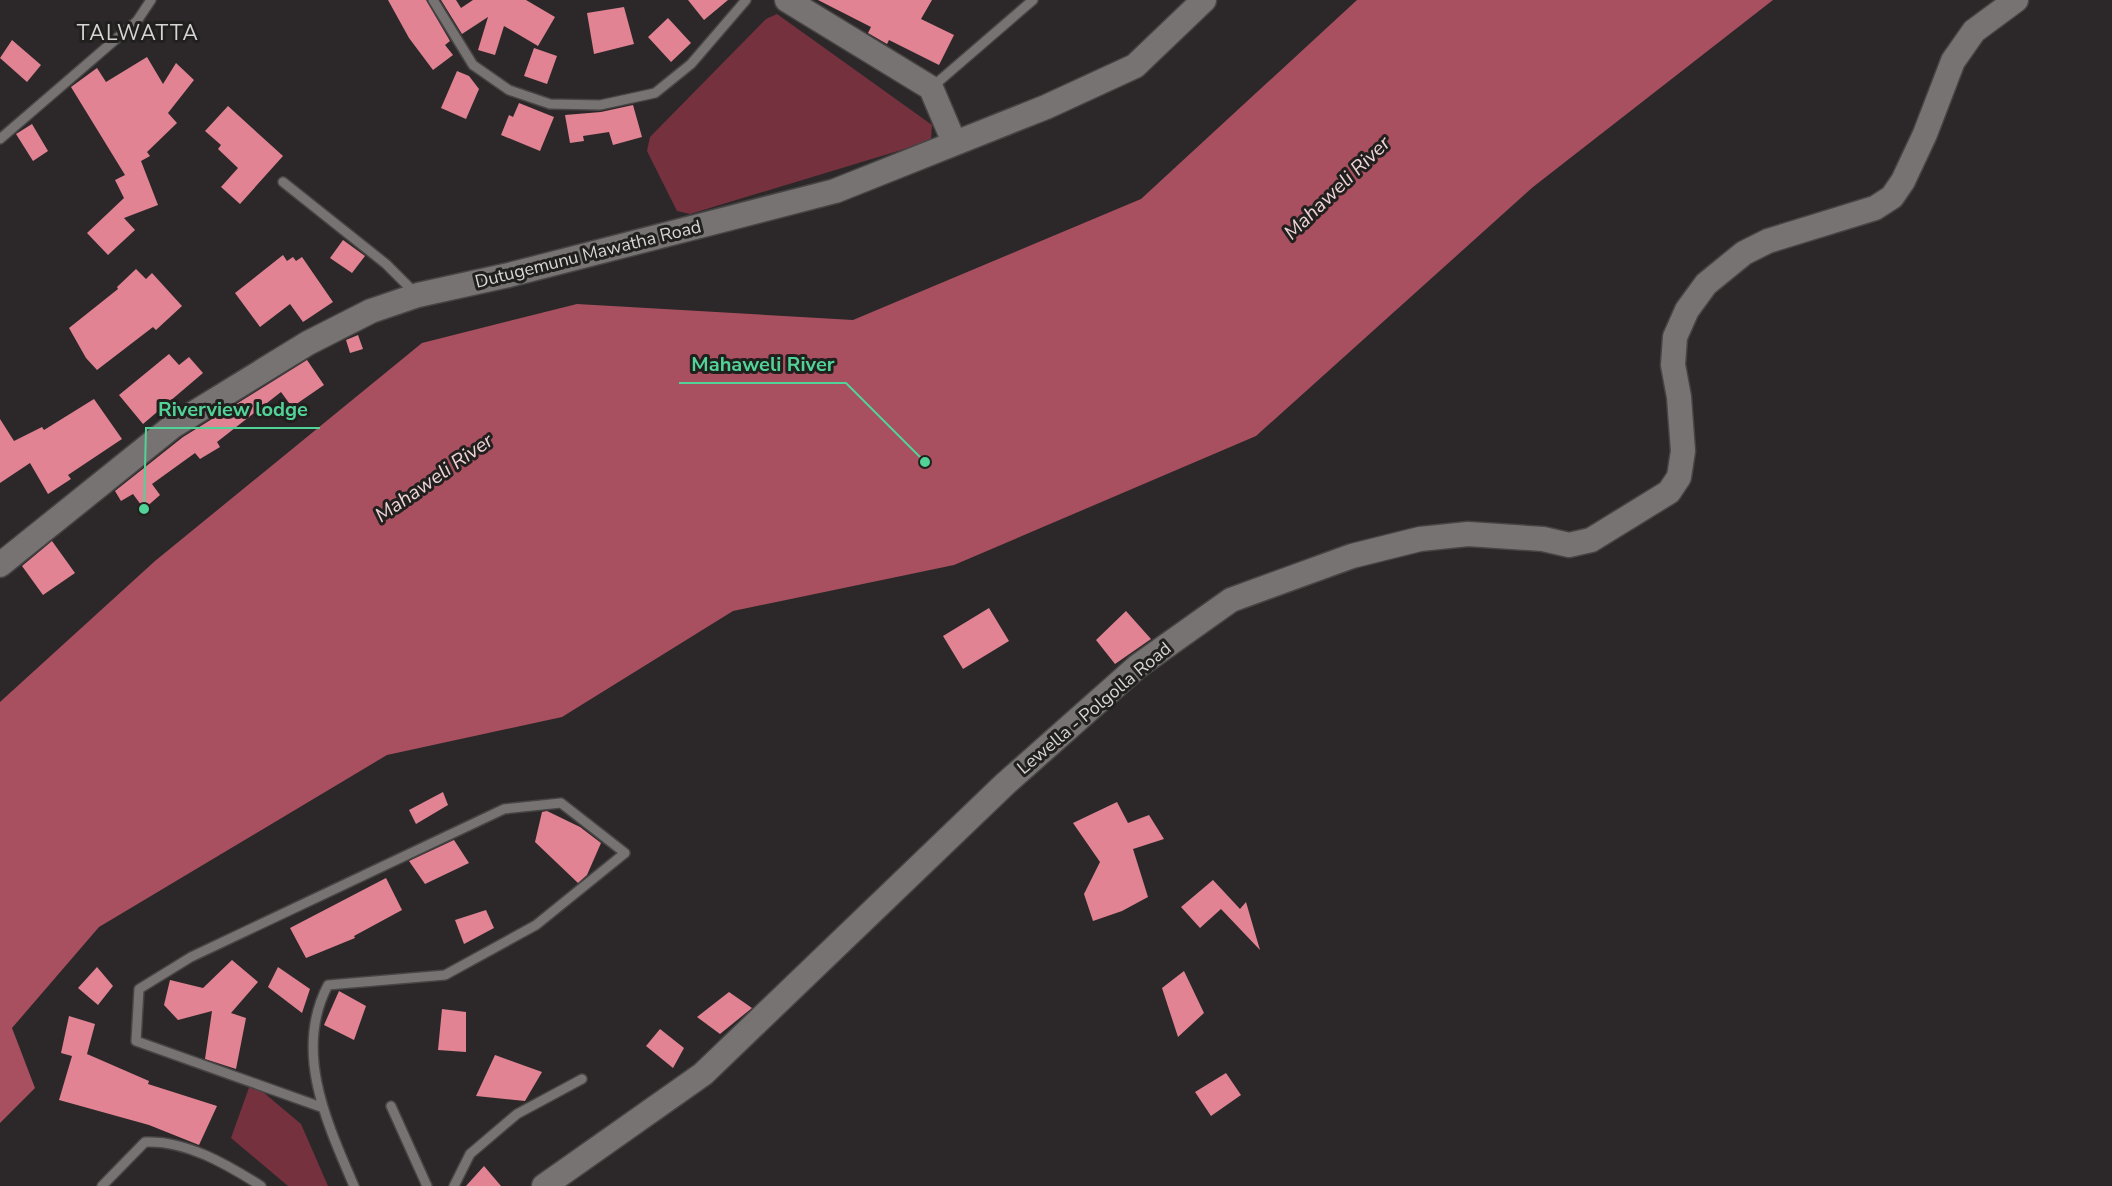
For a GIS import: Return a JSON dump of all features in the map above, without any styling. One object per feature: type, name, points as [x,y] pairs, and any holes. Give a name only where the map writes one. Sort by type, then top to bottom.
[{"type":"street","points":[[787,0],[931,88],[954,142]]},
{"type":"street","name":"Dutugemunu Mawatha Road","points":[[0,565],[173,426],[308,343],[371,312],[418,295],[508,275],[836,191],[1046,107],[1135,66],[1204,0]]},
{"type":"street","name":"Lewella - Polgolla Road","points":[[544,1186],[702,1074],[1013,777],[1138,666],[1231,600],[1352,556],[1420,538],[1468,534],[1543,539],[1569,545],[1591,540],[1669,492],[1679,477],[1683,451],[1679,397],[1673,365],[1675,337],[1687,310],[1706,284],[1744,253],[1777,238],[1875,208],[1892,197],[1904,181],[1953,61],[1974,31],[2016,0]]},
{"type":"lane","points":[[0,139],[137,21],[151,0]]},
{"type":"lane","points":[[433,0],[473,65],[508,90],[550,104],[600,105],[655,93],[691,64],[746,0]]},
{"type":"lane","points":[[931,88],[1033,0]]},
{"type":"lane","points":[[283,182],[386,264],[418,295]]},
{"type":"lane","points":[[321,1107],[136,1041],[139,989],[190,957],[504,809],[561,803],[625,853],[536,925],[445,975],[328,985],[319,1002],[312,1031],[321,1107],[354,1186]]},
{"type":"lane","points":[[454,1186],[470,1154],[517,1114],[582,1079]]},
{"type":"lane","points":[[391,1106],[427,1186]]},
{"type":"lane","points":[[102,1186],[145,1142],[163,1141],[227,1165],[261,1186]]},
{"type":"shaded area","points":[[777,14],[932,125],[931,141],[690,214],[677,211],[647,151],[650,137],[766,19]]},
{"type":"shaded area","points":[[251,1082],[301,1124],[328,1186],[288,1186],[231,1138]]},
{"type":"water","points":[[1357,0],[1773,0],[1533,187],[1256,436],[954,565],[733,611],[562,717],[387,755],[99,927],[12,1028],[35,1088],[0,1123],[0,702],[155,561],[422,343],[577,304],[853,320],[1141,199]]},
{"type":"building","points":[[388,0],[426,0],[450,41],[445,45],[453,55],[433,70],[409,38]]},
{"type":"building","points":[[441,0],[456,0],[461,8],[473,0],[526,0],[555,17],[538,46],[504,26],[495,55],[478,50],[488,17],[462,34]]},
{"type":"building","points":[[688,0],[728,0],[704,20]]},
{"type":"building","points":[[818,0],[932,0],[921,19],[954,35],[939,65],[889,40],[887,44],[868,33],[871,27]]},
{"type":"building","points":[[624,7],[634,44],[594,54],[587,13]]},
{"type":"building","points":[[668,18],[691,43],[671,62],[648,37]]},
{"type":"building","points":[[12,40],[41,65],[27,82],[0,58]]},
{"type":"building","points":[[534,48],[557,56],[547,84],[524,76]]},
{"type":"building","points":[[147,57],[163,84],[176,63],[194,80],[168,113],[177,123],[147,152],[150,156],[141,161],[158,205],[124,218],[135,230],[108,255],[87,233],[124,198],[115,180],[125,175],[71,87],[97,68],[106,82]]},
{"type":"building","points":[[457,71],[469,76],[479,89],[466,119],[441,108]]},
{"type":"building","points":[[519,103],[554,117],[540,151],[501,135],[509,115],[513,117]]},
{"type":"building","points":[[633,105],[642,137],[613,145],[609,132],[583,136],[584,141],[570,143],[565,115],[601,112]]},
{"type":"building","points":[[228,106],[283,156],[240,204],[221,187],[238,168],[218,149],[221,145],[205,131]]},
{"type":"building","points":[[32,124],[48,151],[33,161],[16,134]]},
{"type":"building","points":[[343,240],[365,256],[352,273],[330,258]]},
{"type":"building","points":[[283,255],[287,261],[293,257],[296,261],[302,257],[333,302],[303,322],[290,304],[260,327],[235,293]]},
{"type":"building","points":[[136,269],[146,279],[152,273],[182,306],[156,330],[153,327],[97,370],[86,358],[69,328],[118,289],[117,287]]},
{"type":"building","points":[[358,335],[363,349],[350,353],[346,340]]},
{"type":"building","points":[[169,354],[179,365],[189,357],[203,373],[143,424],[119,395]]},
{"type":"building","points":[[307,360],[324,385],[292,407],[281,392],[217,442],[220,447],[200,459],[195,453],[152,484],[160,495],[144,509],[133,494],[121,501],[115,491],[183,437]]},
{"type":"building","points":[[94,399],[122,439],[68,475],[71,479],[48,494],[30,463],[0,483],[0,419],[14,441],[42,427],[44,430]]},
{"type":"building","points":[[52,541],[75,573],[43,595],[22,566]]},
{"type":"building","points":[[989,608],[1009,641],[963,669],[943,636]]},
{"type":"building","points":[[1126,611],[1151,639],[1115,664],[1096,640]]},
{"type":"building","points":[[443,792],[448,805],[416,824],[409,810]]},
{"type":"building","points":[[1117,802],[1128,823],[1149,815],[1164,839],[1133,849],[1148,897],[1122,911],[1093,921],[1084,894],[1100,862],[1073,823]]},
{"type":"building","points":[[547,811],[580,827],[601,843],[587,875],[578,883],[535,842],[542,812]]},
{"type":"building","points":[[454,840],[469,863],[425,884],[409,861]]},
{"type":"building","points":[[386,878],[402,910],[354,936],[355,938],[306,958],[290,928]]},
{"type":"building","points":[[1213,880],[1240,909],[1246,902],[1260,950],[1221,909],[1200,928],[1181,907]]},
{"type":"building","points":[[486,910],[494,928],[464,944],[455,920]]},
{"type":"building","points":[[232,960],[258,982],[231,1013],[246,1018],[236,1069],[205,1059],[212,1011],[178,1020],[164,1005],[170,980],[203,988]]},
{"type":"building","points":[[97,967],[113,986],[98,1005],[78,988]]},
{"type":"building","points":[[278,967],[310,989],[302,1013],[268,987]]},
{"type":"building","points":[[1184,971],[1204,1013],[1178,1037],[1162,988]]},
{"type":"building","points":[[339,991],[366,1006],[354,1040],[324,1025]]},
{"type":"building","points":[[729,992],[752,1008],[720,1034],[697,1017]]},
{"type":"building","points":[[442,1009],[466,1012],[466,1052],[438,1050]]},
{"type":"building","points":[[69,1016],[95,1024],[87,1054],[149,1081],[148,1084],[217,1106],[199,1145],[149,1125],[59,1100],[72,1056],[61,1053]]},
{"type":"building","points":[[660,1029],[684,1048],[673,1068],[646,1046]]},
{"type":"building","points":[[495,1055],[542,1072],[525,1101],[476,1096]]},
{"type":"building","points":[[1226,1073],[1241,1095],[1211,1116],[1195,1092]]},
{"type":"building","points":[[484,1166],[501,1186],[466,1186]]},
{"type":"place","name":"Mahaweli River","points":[[925,462]]},
{"type":"place","name":"Riverview lodge","points":[[144,509]]},
{"type":"district","name":"TALWATTA","points":[[138,33]]}]
